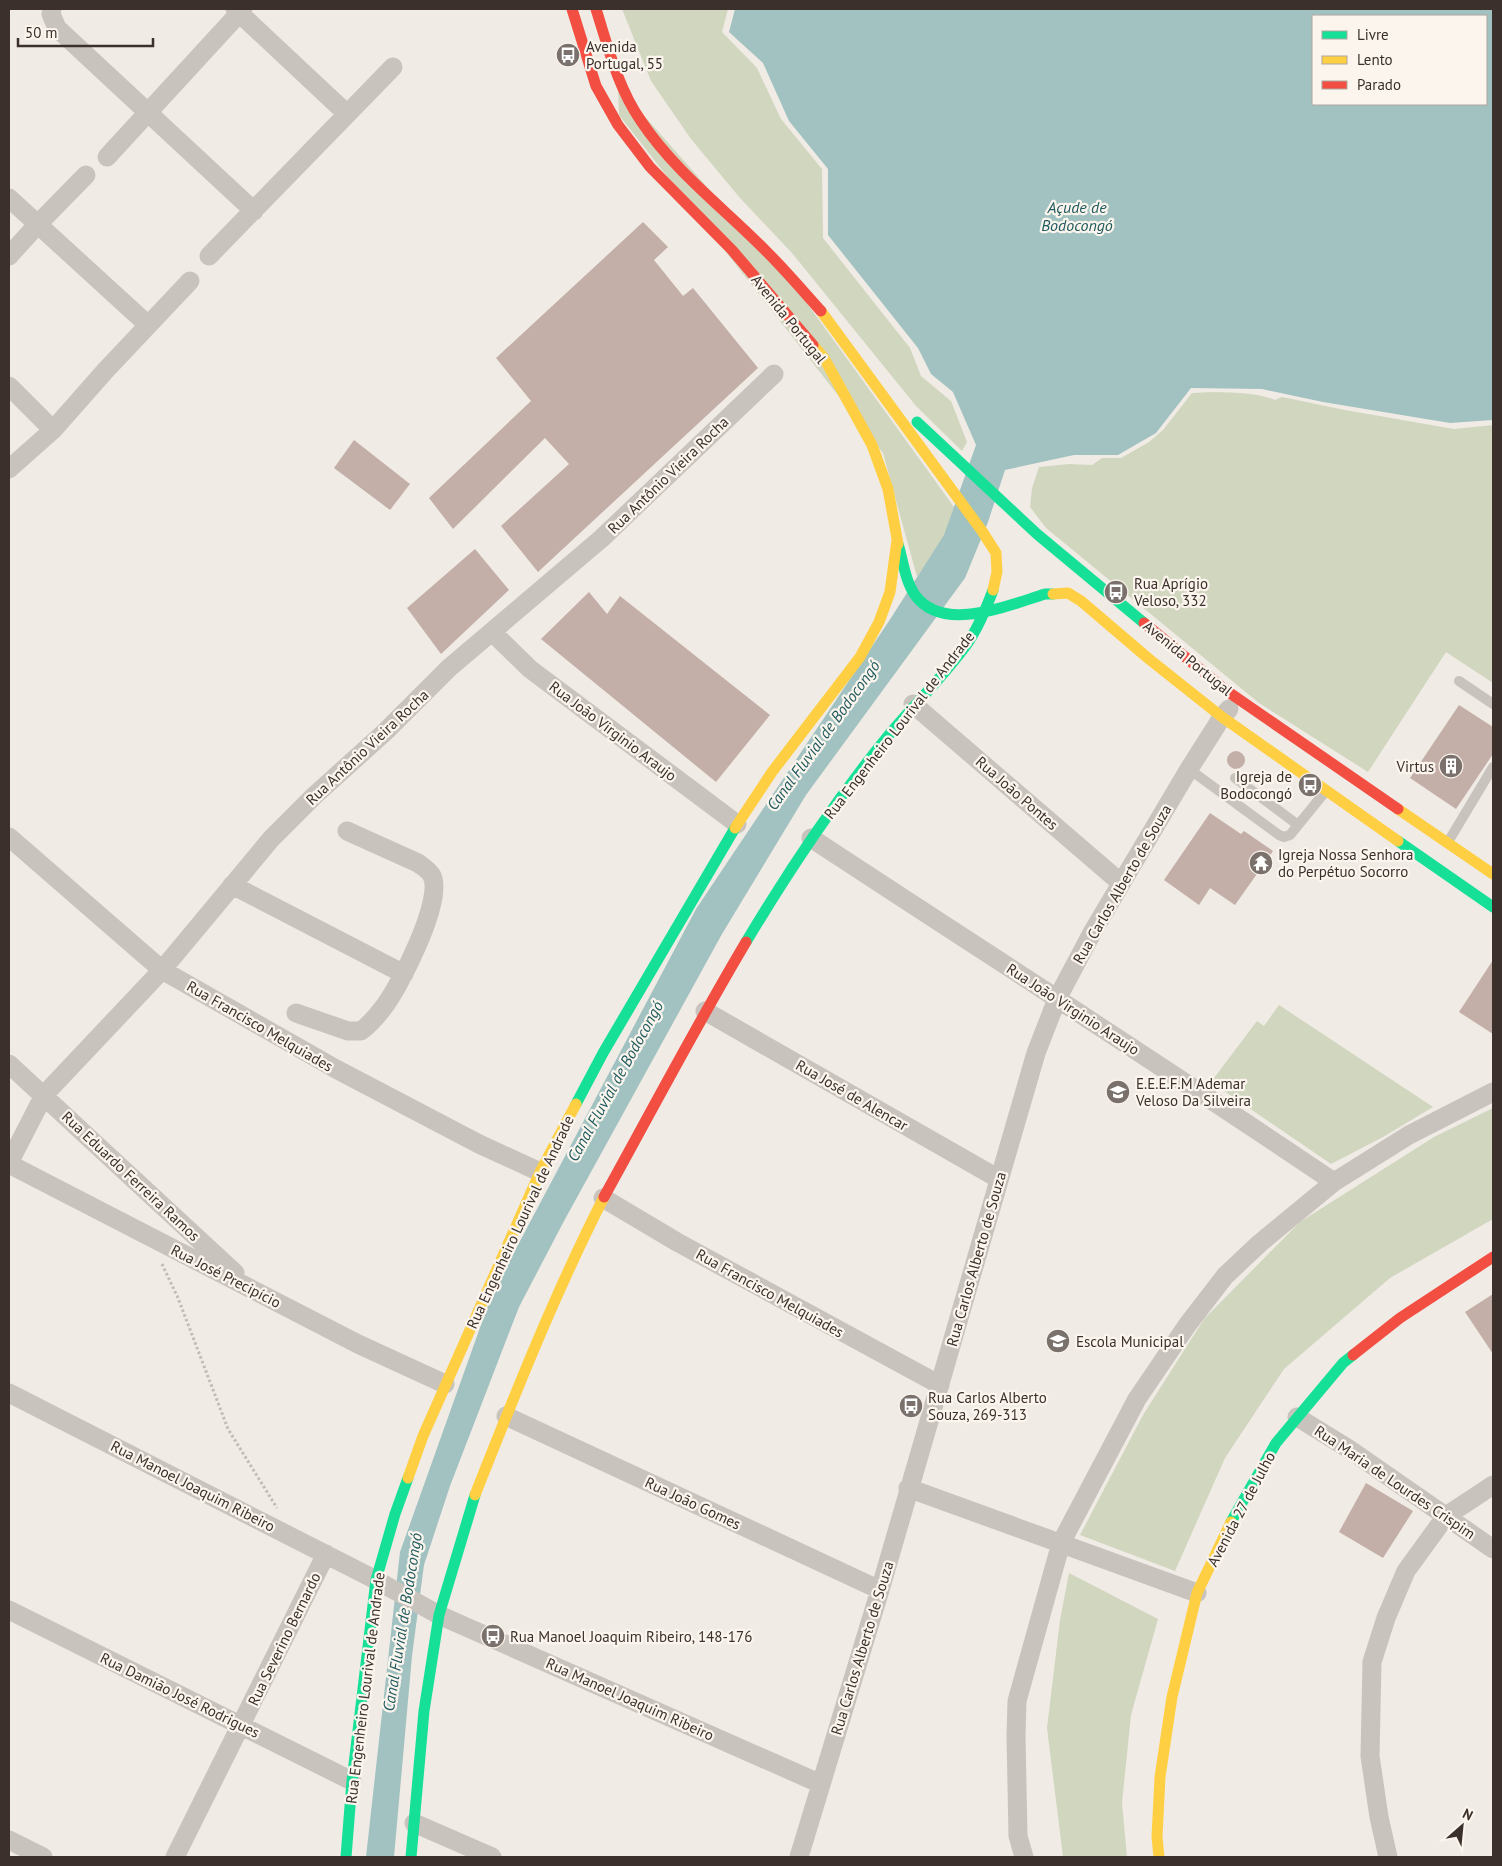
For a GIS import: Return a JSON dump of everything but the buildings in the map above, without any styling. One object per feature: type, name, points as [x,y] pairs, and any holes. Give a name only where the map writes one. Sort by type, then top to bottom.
[{"type":"main road","name":"Avenida Portugal","points":[[572,9],[596,86],[618,125],[650,167],[732,250],[824,358],[872,445],[888,489],[897,540],[908,580],[915,595],[926,606],[944,614],[958,615],[985,612],[1045,594],[1068,593],[1082,601],[1222,717],[1493,907]]},
{"type":"main road","name":"Avenida Portugal","points":[[596,9],[612,60],[624,90],[640,120],[662,150],[705,194],[767,252],[804,292],[846,345],[982,531],[996,554],[997,572],[985,612]]},
{"type":"main road","name":"Avenida Portugal","points":[[846,345],[911,417],[1037,534],[1239,699],[1493,874]]},
{"type":"main road","name":"Rua Engenheiro Lourival de Andrade","points":[[346,1857],[352,1780],[381,1583],[395,1514],[423,1436],[540,1172],[608,1045],[737,824],[772,772],[860,657],[878,622],[890,592],[897,540]]},
{"type":"main road","name":"Rua Engenheiro Lourival de Andrade","points":[[411,1857],[434,1612],[473,1501],[506,1416],[572,1261],[705,1011],[782,882],[811,838],[887,737],[967,644],[985,612]]},
{"type":"main road","name":"Avenida 27 de Julho","points":[[1159,1857],[1157,1837],[1162,1768],[1172,1697],[1197,1593],[1234,1517],[1276,1443],[1343,1363],[1400,1318],[1493,1257]]},
{"type":"street","points":[[52,9],[51,14],[57,28],[254,211]]},
{"type":"street","points":[[107,157],[239,10],[346,113]]},
{"type":"street","points":[[209,256],[346,113],[393,67]]},
{"type":"street","points":[[9,256],[86,175]]},
{"type":"street","points":[[9,198],[148,325]]},
{"type":"street","points":[[9,469],[53,430],[190,281]]},
{"type":"street","name":"Rua Antônio Vieira Rocha","points":[[9,1164],[44,1095],[162,970],[271,839],[314,796],[386,731],[449,668],[493,633],[602,538],[774,374]]},
{"type":"street","points":[[9,386],[53,430]]},
{"type":"street","name":"Rua João Virginio Araujo","points":[[493,633],[530,670],[737,824]]},
{"type":"street","name":"Rua Carlos Alberto de Souza","points":[[799,1857],[880,1590],[908,1488],[940,1385],[1036,1053],[1057,999],[1121,882],[1222,717],[1239,699]]},
{"type":"street","name":"Rua João Pontes","points":[[914,704],[1121,882]]},
{"type":"street","points":[[296,1013],[348,1031],[362,1031],[383,1008],[404,974],[430,910],[434,887],[433,877],[428,870],[418,863],[347,831]]},
{"type":"street","name":"Rua Francisco Melquiades","points":[[9,837],[162,970],[336,1070],[479,1144],[540,1172]]},
{"type":"street","name":"Rua João Virginio Araujo","points":[[811,838],[1138,1050],[1334,1182]]},
{"type":"street","points":[[232,885],[404,974]]},
{"type":"street","name":"Rua José de Alencar","points":[[705,1011],[999,1179]]},
{"type":"street","name":"Rua Eduardo Ferreira Ramos","points":[[9,1064],[252,1290]]},
{"type":"street","points":[[1024,1857],[1018,1836],[1017,1701],[1061,1543],[1137,1399],[1193,1318],[1225,1276],[1260,1243],[1334,1182],[1409,1135],[1493,1092]]},
{"type":"street","name":"Rua José Precipício","points":[[9,1164],[358,1344],[445,1384]]},
{"type":"street","name":"Rua Francisco Melquiades","points":[[604,1198],[677,1242],[940,1385]]},
{"type":"street","name":"Rua Manoel Joaquim Ribeiro","points":[[9,1393],[326,1554],[434,1612],[821,1784]]},
{"type":"street","name":"Rua João Gomes","points":[[506,1416],[880,1590]]},
{"type":"street","name":"Rua Maria de Lourdes Crispim","points":[[1297,1417],[1356,1454],[1493,1549]]},
{"type":"street","points":[[1388,1857],[1379,1818],[1370,1756],[1372,1662],[1386,1618],[1406,1571],[1446,1516],[1493,1485]]},
{"type":"street","points":[[908,1488],[1197,1593]]},
{"type":"street","name":"Rua Severino Bernardo","points":[[175,1857],[326,1554]]},
{"type":"street","name":"Rua Damião José Rodrigues","points":[[9,1610],[352,1780]]},
{"type":"street","points":[[414,1823],[492,1857]]},
{"type":"street","points":[[1011,1857],[1018,1836]]},
{"type":"street","points":[[9,1840],[43,1857]]},
{"type":"lane","points":[[1459,681],[1493,704]]},
{"type":"lane","points":[[1447,842],[1493,767]]},
{"type":"lane","points":[[1189,769],[1284,837],[1290,835],[1326,791]]},
{"type":"lane","points":[[1235,778],[1298,825]]},
{"type":"path","points":[[151,1238],[178,1298],[228,1429],[280,1513]]},
{"type":"green space","points":[[622,9],[728,9],[722,32],[757,68],[781,119],[822,169],[823,238],[910,348],[921,376],[951,401],[967,442],[962,451],[916,406],[792,253],[740,198],[691,139],[651,81]]},
{"type":"green space","points":[[618,86],[796,288],[954,507],[945,535],[917,577],[883,453],[619,115]]},
{"type":"green space","points":[[1192,393],[1252,394],[1275,400],[1282,397],[1454,429],[1493,425],[1493,683],[1446,652],[1368,772],[1259,703],[1046,528],[1030,507],[1032,488],[1039,467],[1069,464],[1092,465],[1102,458],[1121,458],[1149,442],[1163,430]]},
{"type":"green space","points":[[1279,1005],[1433,1107],[1383,1137],[1331,1164],[1211,1082],[1257,1021],[1264,1026]]},
{"type":"green space","points":[[1493,1108],[1493,1219],[1390,1278],[1284,1369],[1225,1458],[1175,1571],[1080,1535],[1143,1415],[1204,1319],[1300,1222],[1434,1137]]},
{"type":"green space","points":[[1069,1573],[1158,1619],[1131,1715],[1122,1803],[1127,1857],[1063,1857],[1047,1728],[1060,1620]]},
{"type":"water","name":"Açude de Bodocongó","points":[[735,9],[1493,9],[1493,420],[1450,423],[1323,402],[1262,389],[1191,388],[1156,433],[1118,455],[1074,455],[1005,470],[988,522],[965,578],[806,795],[722,934],[564,1221],[519,1307],[450,1486],[424,1565],[412,1656],[394,1857],[366,1857],[400,1552],[492,1294],[696,909],[889,621],[944,535],[976,445],[953,392],[931,374],[918,348],[828,235],[828,169],[789,121],[763,63],[729,32]]},
{"type":"traffic: fast","points":[[917,422],[1037,534],[1144,623]]},
{"type":"traffic: fast","points":[[898,544],[907,577],[915,595],[927,607],[942,613],[959,615],[977,613],[1045,594],[1053,594]]},
{"type":"traffic: fast","points":[[746,942],[796,862],[849,785],[888,736],[967,644],[975,631],[993,590]]},
{"type":"traffic: fast","points":[[576,1104],[603,1053],[735,828]]},
{"type":"traffic: fast","points":[[1398,841],[1493,907]]},
{"type":"traffic: fast","points":[[1231,1522],[1276,1443],[1343,1363],[1353,1355]]},
{"type":"traffic: fast","points":[[346,1857],[352,1781],[376,1580],[395,1514],[408,1478]]},
{"type":"traffic: fast","points":[[411,1857],[424,1711],[439,1615],[475,1495]]},
{"type":"traffic: slow","points":[[821,311],[982,531],[996,553],[997,572],[993,590]]},
{"type":"traffic: slow","points":[[813,345],[824,358],[872,445],[888,489],[898,544]]},
{"type":"traffic: slow","points":[[735,828],[772,772],[860,657],[879,622],[890,592],[897,540]]},
{"type":"traffic: slow","points":[[1053,594],[1068,593],[1081,601],[1149,659],[1222,717],[1398,841]]},
{"type":"traffic: slow","points":[[1398,809],[1493,874]]},
{"type":"traffic: slow","points":[[408,1478],[423,1436],[540,1172],[576,1104]]},
{"type":"traffic: slow","points":[[475,1495],[552,1307],[604,1197]]},
{"type":"traffic: slow","points":[[1159,1857],[1157,1837],[1160,1777],[1172,1697],[1197,1593],[1231,1522]]},
{"type":"traffic: jam","points":[[572,9],[596,86],[618,125],[650,167],[732,250],[813,345]]},
{"type":"traffic: jam","points":[[596,9],[614,67],[626,95],[654,140],[701,190],[774,259],[821,311]]},
{"type":"traffic: jam","points":[[1144,623],[1224,689],[1398,809]]},
{"type":"traffic: jam","points":[[604,1197],[691,1037],[746,942]]},
{"type":"traffic: jam","points":[[1353,1355],[1400,1318],[1493,1257]]},
{"type":"place","name":"Avenida Portugal, 55","points":[[568,55]]},
{"type":"place","name":"Rua Aprígio Veloso, 332","points":[[1116,592]]},
{"type":"place","name":"Virtus","points":[[1451,766]]},
{"type":"place","name":"Igreja de Bodocongó","points":[[1310,785]]},
{"type":"place","name":"Igreja Nossa Senhora do Perpétuo Socorro","points":[[1261,863]]},
{"type":"place","name":"E.E.E.F.M Ademar Veloso Da Silveira","points":[[1118,1092]]},
{"type":"place","name":"Escola Municipal","points":[[1058,1341]]},
{"type":"place","name":"Rua Carlos Alberto Souza, 269-313","points":[[911,1406]]},
{"type":"place","name":"Rua Manoel Joaquim Ribeiro, 148-176","points":[[493,1636]]},
{"type":"water label","name":"Canal Fluvial de Bodocongó","points":[[823,735]]},
{"type":"water label","name":"Canal Fluvial de Bodocongó","points":[[615,1081]]},
{"type":"water label","name":"Canal Fluvial de Bodocongó","points":[[402,1622]]}]
